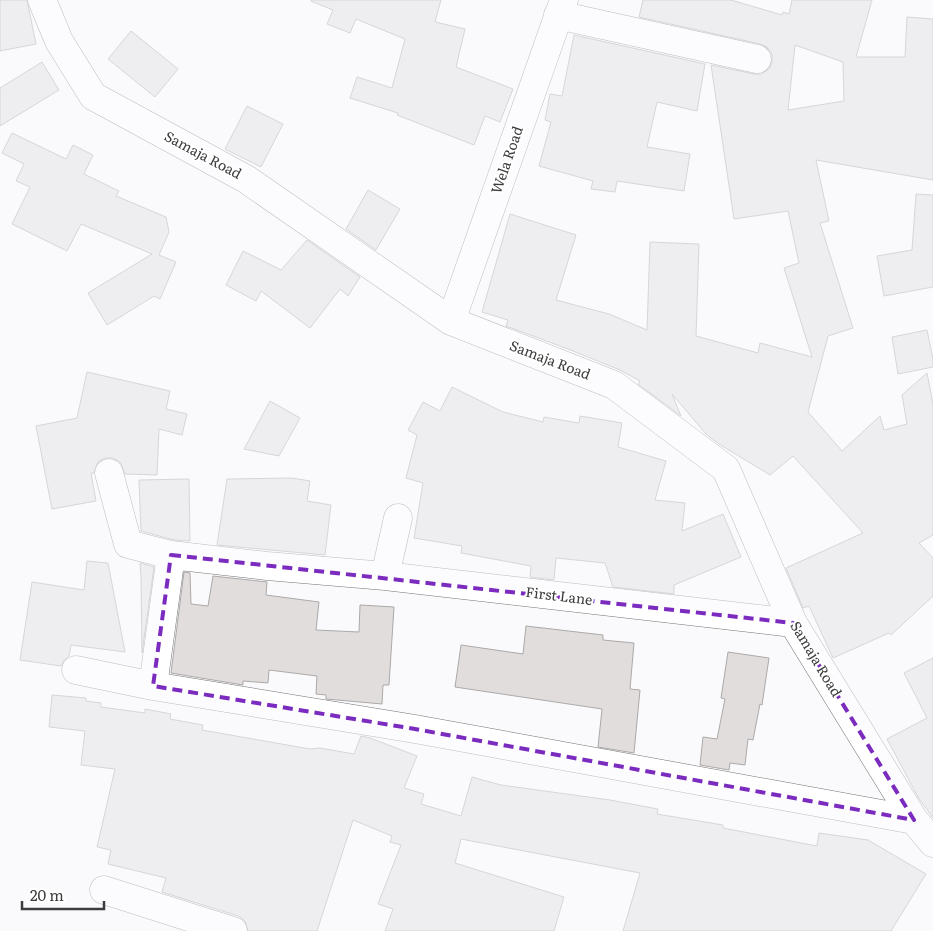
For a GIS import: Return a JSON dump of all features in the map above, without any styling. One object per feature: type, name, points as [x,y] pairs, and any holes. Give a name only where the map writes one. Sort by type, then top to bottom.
[{"type":"street","name":"Samaja Road","points":[[42,0],[59,42],[93,96],[246,179],[451,321],[614,385],[726,468],[793,623],[914,820],[933,843]]},
{"type":"street","name":"Wela Road","points":[[451,321],[561,7]]},
{"type":"street","points":[[561,7],[757,59]]},
{"type":"street","name":"First Lane","points":[[109,473],[128,544],[171,555],[384,576],[793,623]]},
{"type":"street","points":[[384,576],[398,518]]},
{"type":"street","points":[[153,686],[171,555]]},
{"type":"street","points":[[76,670],[153,686],[415,729],[914,820]]},
{"type":"street","points":[[104,890],[232,931]]},
{"type":"highlighted area","points":[[171,555],[793,623],[914,820],[415,729],[153,686]]},
{"type":"building","points":[[0,0],[27,0],[36,44],[0,51]]},
{"type":"building","points":[[311,0],[441,0],[435,22],[465,29],[456,67],[513,89],[500,122],[485,116],[474,145],[397,115],[398,113],[350,98],[357,77],[392,88],[405,39],[356,19],[350,33],[327,24],[333,10]]},
{"type":"building","points":[[643,0],[731,0],[782,15],[783,12],[789,14],[792,0],[872,0],[856,57],[905,57],[907,17],[933,19],[933,180],[816,160],[829,221],[820,223],[853,328],[828,336],[808,412],[842,451],[880,416],[884,430],[907,424],[902,395],[927,373],[933,404],[933,535],[919,543],[933,558],[933,596],[891,635],[889,633],[833,658],[809,606],[803,608],[786,568],[863,533],[793,456],[770,475],[706,434],[672,394],[681,416],[638,384],[640,381],[620,370],[506,326],[508,320],[482,312],[510,214],[576,235],[556,300],[609,314],[647,330],[650,242],[699,244],[696,336],[758,353],[760,343],[812,357],[784,268],[799,263],[788,211],[734,219],[711,65],[761,74],[769,69],[772,62],[772,54],[767,47],[760,44],[639,17]],"holes":[[[795,45],[843,62],[844,101],[788,110]]]},
{"type":"building","points":[[131,31],[178,69],[155,97],[108,59]]},
{"type":"building","points":[[574,35],[705,64],[697,111],[657,102],[647,147],[690,154],[684,191],[617,181],[615,192],[591,189],[593,181],[539,166],[551,122],[545,120],[550,94],[562,96]]},
{"type":"building","points":[[42,62],[59,90],[0,126],[0,88]]},
{"type":"building","points":[[247,106],[283,124],[261,167],[225,149]]},
{"type":"building","points":[[12,133],[66,159],[73,145],[93,155],[84,174],[119,191],[116,196],[166,217],[169,232],[159,255],[176,262],[160,299],[154,296],[107,325],[88,293],[152,254],[81,224],[67,251],[12,224],[30,187],[16,181],[24,164],[2,153]]},
{"type":"building","points":[[368,190],[400,209],[376,250],[346,229]]},
{"type":"building","points":[[916,194],[933,195],[933,287],[884,296],[877,256],[912,250]]},
{"type":"building","points":[[307,240],[360,277],[348,296],[340,289],[310,328],[261,291],[256,301],[226,285],[243,251],[281,270]]},
{"type":"building","points":[[927,330],[933,367],[898,374],[892,337]]},
{"type":"building","points":[[87,372],[170,391],[166,409],[187,414],[182,435],[159,429],[157,475],[125,474],[120,462],[113,458],[105,458],[98,462],[94,473],[91,473],[96,501],[52,509],[36,426],[77,418]]},
{"type":"building","points":[[452,387],[503,412],[543,422],[544,417],[579,423],[580,416],[622,423],[618,447],[666,461],[655,500],[685,503],[682,531],[723,514],[741,557],[674,585],[674,594],[613,587],[605,563],[556,558],[554,580],[530,577],[531,566],[461,553],[462,546],[414,538],[423,483],[406,478],[417,435],[408,430],[423,402],[440,411]]},
{"type":"building","points":[[270,401],[300,418],[279,456],[244,449]]},
{"type":"building","points":[[292,478],[310,481],[307,501],[331,505],[325,555],[217,545],[227,479]]},
{"type":"building","points":[[189,479],[190,541],[174,540],[141,531],[139,480]]},
{"type":"building","points":[[87,561],[108,563],[125,652],[71,645],[69,656],[61,666],[20,660],[32,582],[84,590]]},
{"type":"building","points":[[140,563],[154,567],[142,653],[141,578]]},
{"type":"building","points":[[184,572],[190,573],[191,604],[208,606],[213,576],[267,582],[266,595],[319,602],[316,630],[359,632],[360,605],[394,607],[389,685],[383,685],[382,704],[326,699],[326,695],[316,694],[317,676],[269,670],[268,683],[243,681],[243,685],[171,673]]},
{"type":"building","points":[[526,626],[603,635],[603,640],[634,643],[630,689],[640,690],[634,753],[598,747],[602,709],[455,687],[461,645],[523,654]]},
{"type":"building","points":[[728,652],[769,658],[762,705],[760,704],[753,740],[748,739],[745,765],[730,763],[729,770],[700,765],[703,737],[717,739],[725,699],[721,698]]},
{"type":"building","points":[[933,658],[933,818],[918,797],[887,739],[927,718],[904,673]]},
{"type":"building","points":[[52,695],[86,698],[86,701],[101,703],[101,707],[145,713],[145,709],[171,714],[170,719],[203,725],[202,730],[310,749],[320,748],[354,754],[361,736],[370,738],[417,756],[404,788],[424,794],[421,804],[461,816],[472,777],[501,785],[610,800],[658,809],[657,814],[723,825],[723,828],[817,846],[819,833],[868,840],[926,874],[891,931],[623,931],[640,873],[461,839],[455,863],[564,897],[554,931],[385,931],[393,909],[378,904],[401,845],[390,842],[392,836],[353,820],[317,931],[248,931],[245,921],[238,916],[162,892],[166,878],[108,864],[111,850],[97,847],[115,769],[81,765],[85,731],[49,727]]}]
